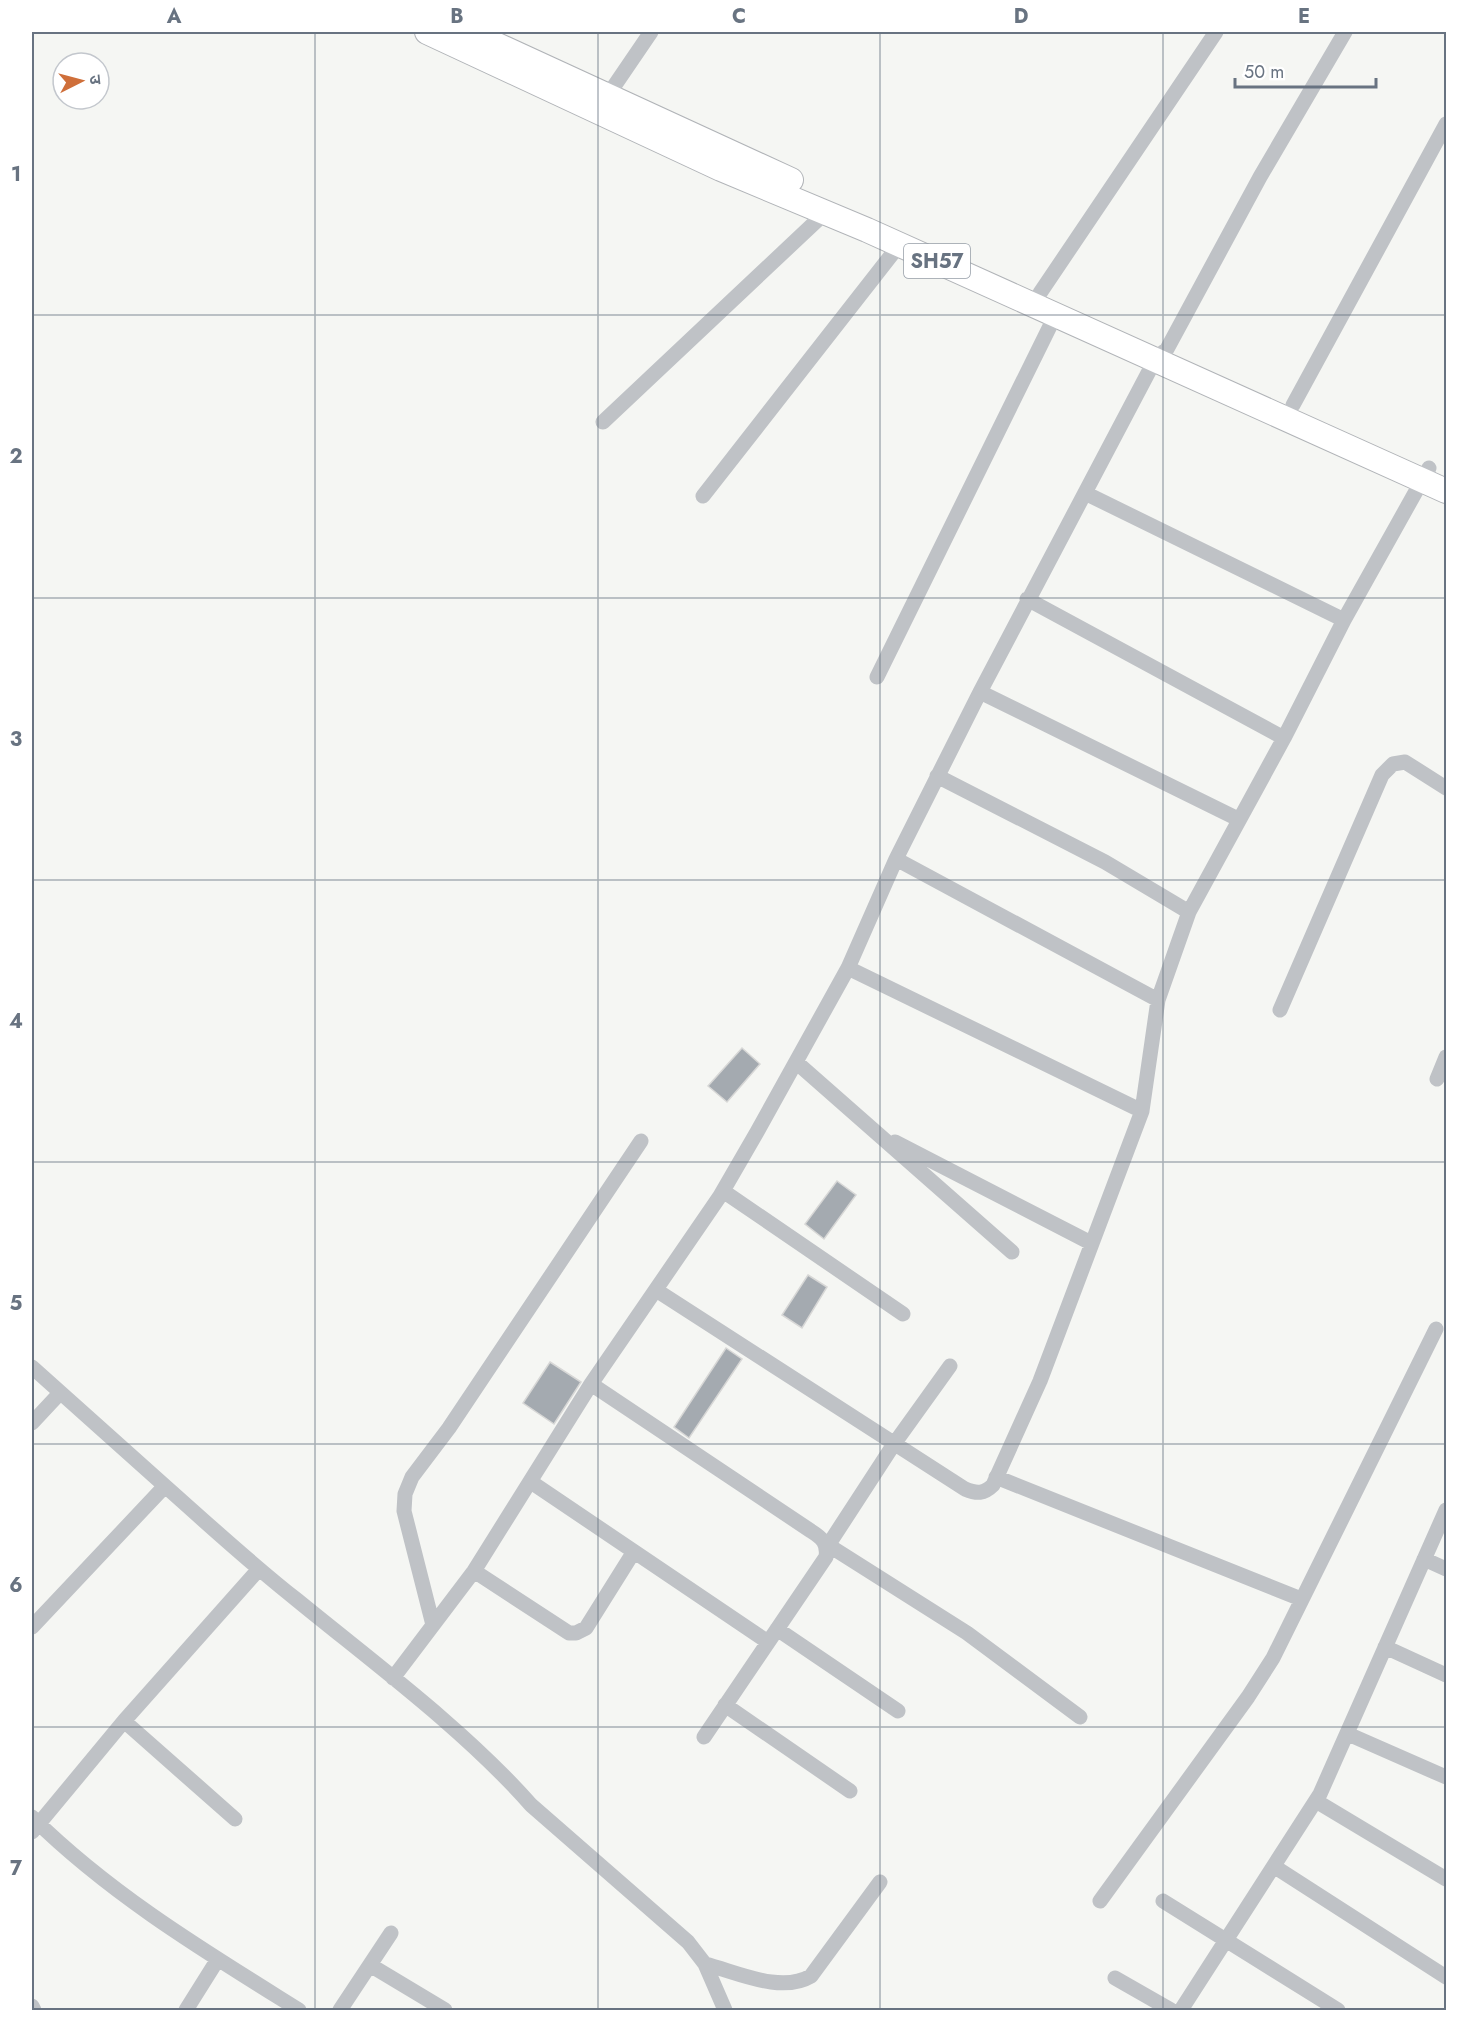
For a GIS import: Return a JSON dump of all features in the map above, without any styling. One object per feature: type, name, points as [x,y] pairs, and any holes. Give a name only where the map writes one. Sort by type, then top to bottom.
[{"type":"main road","name":"SH57","points":[[427,32],[725,151],[1040,293],[1161,353],[1433,475]]},
{"type":"main road","name":"SH57","points":[[469,32],[721,169],[900,244],[1056,314],[1293,405],[1433,475],[1446,491]]},
{"type":"street","points":[[603,103],[651,32]]},
{"type":"street","points":[[393,1678],[474,1571],[591,1384],[723,1191],[848,968],[896,859],[1027,599],[1087,494],[1161,353],[1345,32]]},
{"type":"street","points":[[1040,293],[1213,33]]},
{"type":"street","points":[[1293,405],[1446,124]]},
{"type":"street","points":[[603,422],[826,212]]},
{"type":"street","points":[[703,496],[900,244]]},
{"type":"street","points":[[877,677],[1056,314]]},
{"type":"street","points":[[656,1290],[973,1492],[987,1491],[996,1477],[1040,1381],[1142,1111],[1158,1000],[1189,912],[1284,738],[1344,620],[1433,475]]},
{"type":"street","points":[[1087,494],[1344,620]]},
{"type":"street","points":[[1027,599],[1284,738]]},
{"type":"street","points":[[980,692],[1238,819]]},
{"type":"street","points":[[1280,1010],[1382,775],[1393,764],[1405,762],[1446,788]]},
{"type":"street","points":[[937,776],[1105,862],[1189,912]]},
{"type":"street","points":[[896,859],[1158,1000]]},
{"type":"street","points":[[848,968],[1142,1111]]},
{"type":"street","points":[[1437,1079],[1446,1057]]},
{"type":"street","points":[[796,1062],[1012,1252]]},
{"type":"street","points":[[871,1130],[1091,1243]]},
{"type":"street","points":[[433,1625],[404,1511],[405,1494],[412,1477],[480,1382],[641,1141]]},
{"type":"street","points":[[723,1191],[903,1314]]},
{"type":"street","points":[[1100,1901],[1248,1697],[1273,1658],[1436,1329]]},
{"type":"street","points":[[704,1737],[826,1557],[828,1546],[894,1443],[950,1366]]},
{"type":"street","points":[[32,1367],[258,1569],[393,1678],[510,1780],[531,1805],[688,1942],[705,1964],[721,2008]]},
{"type":"street","points":[[591,1384],[811,1531],[828,1546],[967,1633],[1080,1717]]},
{"type":"street","points":[[32,1423],[60,1393]]},
{"type":"street","points":[[996,1477],[1301,1599]]},
{"type":"street","points":[[531,1482],[768,1642]]},
{"type":"street","points":[[32,1627],[165,1486]]},
{"type":"street","points":[[1181,2010],[1316,1801],[1348,1734],[1446,1510]]},
{"type":"street","points":[[474,1571],[569,1633],[576,1633],[586,1628],[633,1553]]},
{"type":"street","points":[[1424,1559],[1446,1569]]},
{"type":"street","points":[[258,1569],[34,1825],[142,1909],[299,2010]]},
{"type":"street","points":[[777,1629],[898,1711]]},
{"type":"street","points":[[1385,1647],[1446,1675]]},
{"type":"street","points":[[725,1705],[850,1791]]},
{"type":"street","points":[[124,1720],[235,1819]]},
{"type":"street","points":[[1348,1734],[1446,1776]]},
{"type":"street","points":[[1316,1801],[1446,1879]]},
{"type":"street","points":[[1275,1867],[1446,1977]]},
{"type":"street","points":[[705,1964],[786,1985],[800,1983],[811,1976],[880,1881]]},
{"type":"street","points":[[1164,1901],[1338,2010]]},
{"type":"street","points":[[340,2010],[391,1933]]},
{"type":"street","points":[[186,2010],[218,1959]]},
{"type":"street","points":[[370,1965],[445,2010]]},
{"type":"street","points":[[1115,1978],[1170,2010]]},
{"type":"street","points":[[32,2006],[34,2010]]},
{"type":"building","points":[[742,1048],[760,1064],[727,1102],[708,1086]]},
{"type":"building","points":[[837,1181],[856,1195],[824,1239],[805,1224]]},
{"type":"building","points":[[808,1275],[827,1287],[802,1328],[782,1315]]},
{"type":"building","points":[[726,1348],[742,1359],[689,1438],[674,1427]]},
{"type":"building","points":[[550,1362],[581,1382],[554,1424],[523,1403]]}]
